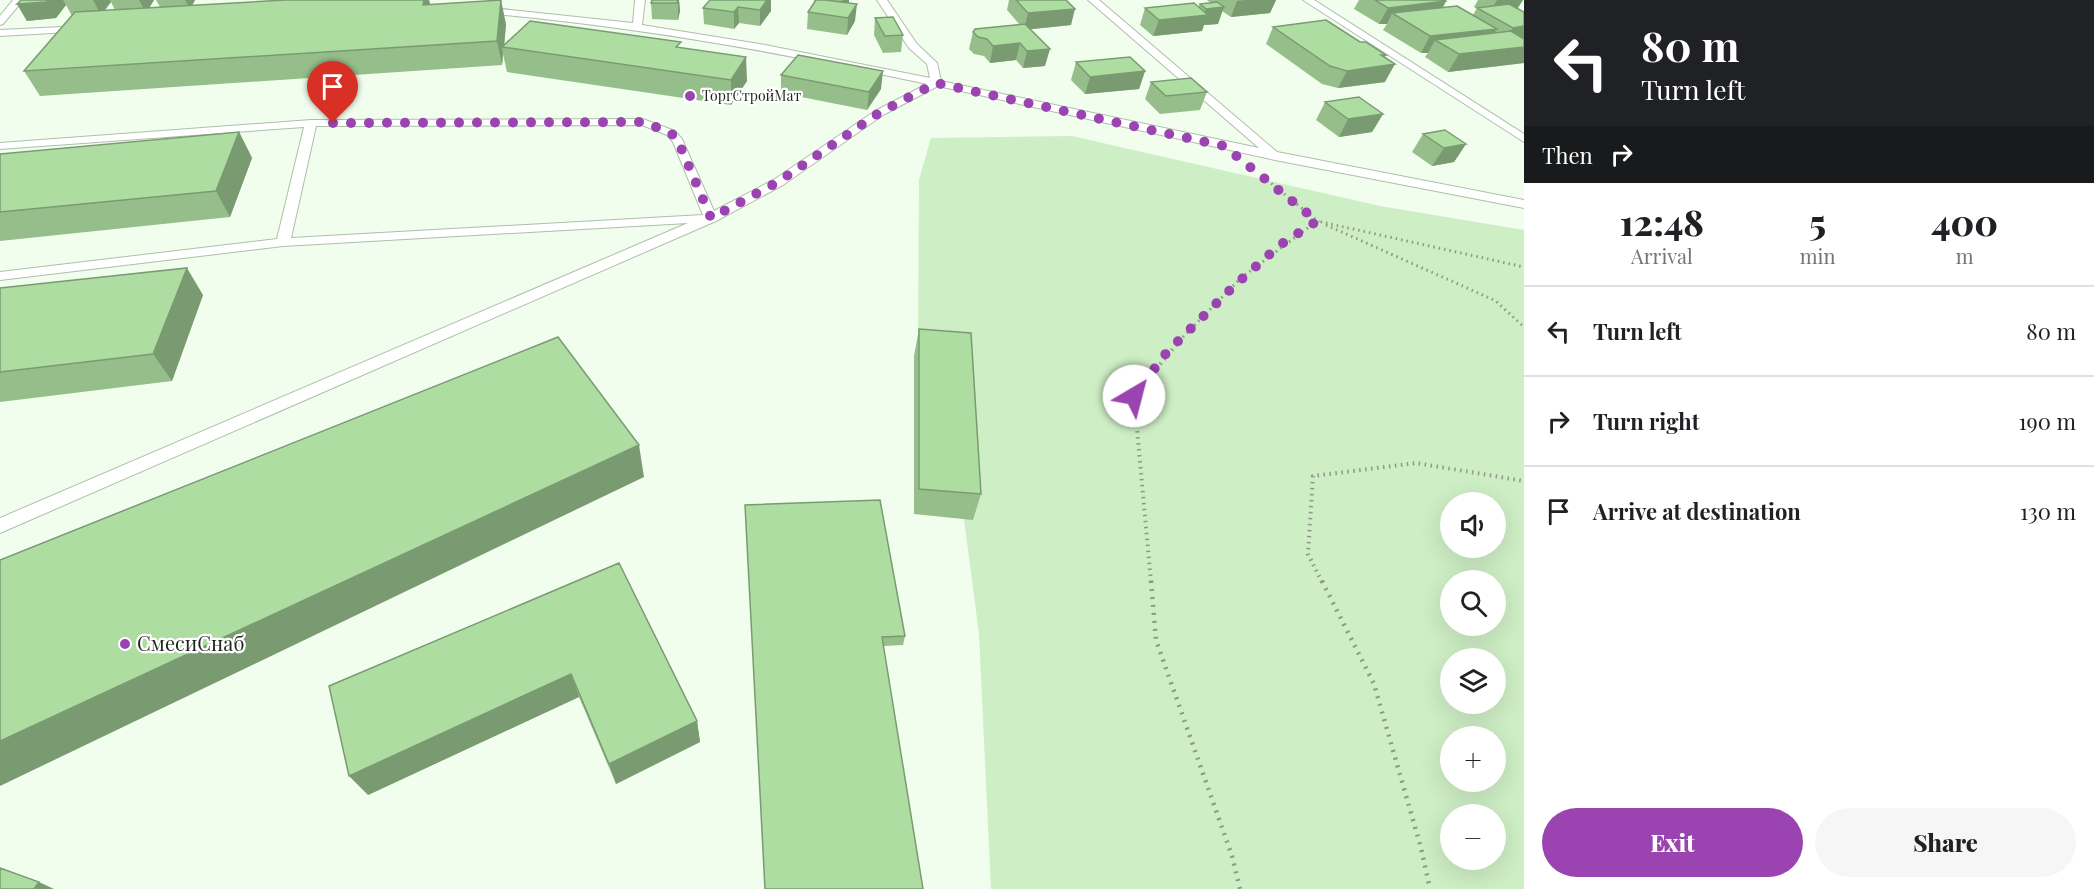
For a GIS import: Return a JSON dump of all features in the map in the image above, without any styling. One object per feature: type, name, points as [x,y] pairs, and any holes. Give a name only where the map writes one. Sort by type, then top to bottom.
[{"type":"lane","points":[[0,22],[18,0]]},
{"type":"lane","points":[[637,27],[639,0]]},
{"type":"lane","points":[[882,0],[913,46],[932,63],[936,83]]},
{"type":"lane","points":[[1094,0],[1277,157]]},
{"type":"lane","points":[[1308,0],[1524,139]]},
{"type":"lane","points":[[471,9],[540,14],[773,49],[1277,157],[1524,204]]},
{"type":"lane","points":[[0,33],[94,28]]},
{"type":"lane","points":[[0,526],[711,218],[778,182],[879,113],[936,83]]},
{"type":"lane","points":[[0,146],[310,123],[643,122],[671,133],[678,141],[711,218]]},
{"type":"lane","points":[[283,242],[310,123]]},
{"type":"lane","points":[[0,276],[283,242],[711,218]]},
{"type":"path","points":[[1261,176],[1317,221],[1496,301],[1524,327]]},
{"type":"path","points":[[1240,889],[1232,856],[1156,640],[1134,396],[1167,352],[1234,286],[1280,245],[1317,221],[1524,267]]},
{"type":"path","points":[[1430,889],[1422,848],[1374,684],[1308,554],[1313,476],[1416,462],[1524,481]]},
{"type":"green space","points":[[1072,136],[1380,206],[1524,230],[1524,889],[991,889],[979,634],[952,428],[918,339],[919,180],[931,138]]},
{"type":"building","points":[[21,0],[48,0],[17,4]]},
{"type":"building","points":[[285,0],[424,0],[423,5],[501,0],[497,41],[24,71],[75,12]]},
{"type":"building","points":[[652,0],[678,0],[677,3],[651,3]]},
{"type":"building","points":[[710,0],[767,0],[760,10],[738,7],[734,12],[703,8]]},
{"type":"building","points":[[816,0],[857,4],[848,18],[808,12]]},
{"type":"building","points":[[1016,0],[1066,0],[1075,9],[1028,13]]},
{"type":"building","points":[[1375,0],[1445,0],[1446,1],[1388,8]]},
{"type":"building","points":[[1217,2],[1224,7],[1206,9],[1200,4]]},
{"type":"building","points":[[1194,3],[1208,15],[1159,20],[1145,8]]},
{"type":"building","points":[[1509,4],[1524,12],[1524,26],[1513,28],[1477,8]]},
{"type":"building","points":[[1457,6],[1497,29],[1430,36],[1392,13]]},
{"type":"building","points":[[893,17],[903,35],[885,36],[875,18]]},
{"type":"building","points":[[1326,20],[1360,42],[1366,42],[1395,64],[1347,71],[1330,66],[1273,27]]},
{"type":"building","points":[[530,21],[681,42],[676,47],[746,57],[731,80],[502,47]]},
{"type":"building","points":[[1025,24],[1050,49],[1027,51],[1020,43],[993,46],[987,39],[978,37],[973,32],[975,29]]},
{"type":"building","points":[[1511,31],[1524,39],[1524,47],[1459,54],[1435,40]]},
{"type":"building","points":[[798,55],[883,71],[869,92],[781,75]]},
{"type":"building","points":[[1130,57],[1145,71],[1090,77],[1076,62]]},
{"type":"building","points":[[1191,78],[1207,92],[1166,96],[1151,82]]},
{"type":"building","points":[[1359,97],[1383,114],[1348,119],[1325,102]]},
{"type":"building","points":[[1445,130],[1466,144],[1444,148],[1423,134]]},
{"type":"building","points":[[239,132],[216,191],[0,212],[0,154]]},
{"type":"building","points":[[187,268],[153,354],[0,372],[0,288]]},
{"type":"building","points":[[919,329],[971,333],[981,494],[919,489]]},
{"type":"building","points":[[558,337],[639,445],[0,741],[0,560]]},
{"type":"building","points":[[880,500],[905,636],[882,637],[923,889],[765,889],[745,505]]},
{"type":"building","points":[[619,563],[697,721],[609,764],[571,674],[349,776],[329,686]]},
{"type":"building","points":[[0,868],[39,882],[34,889],[0,889]]},
{"type":"place","name":"ТоргСтройМат","points":[[690,96]]},
{"type":"place","name":"СмесиСнаб","points":[[125,644]]},
{"type":"route","points":[[333,123],[643,122],[671,133],[678,141],[711,218],[778,182],[879,113],[936,83],[1224,146],[1317,221],[1280,245],[1234,286],[1167,352],[1134,396]]}]
